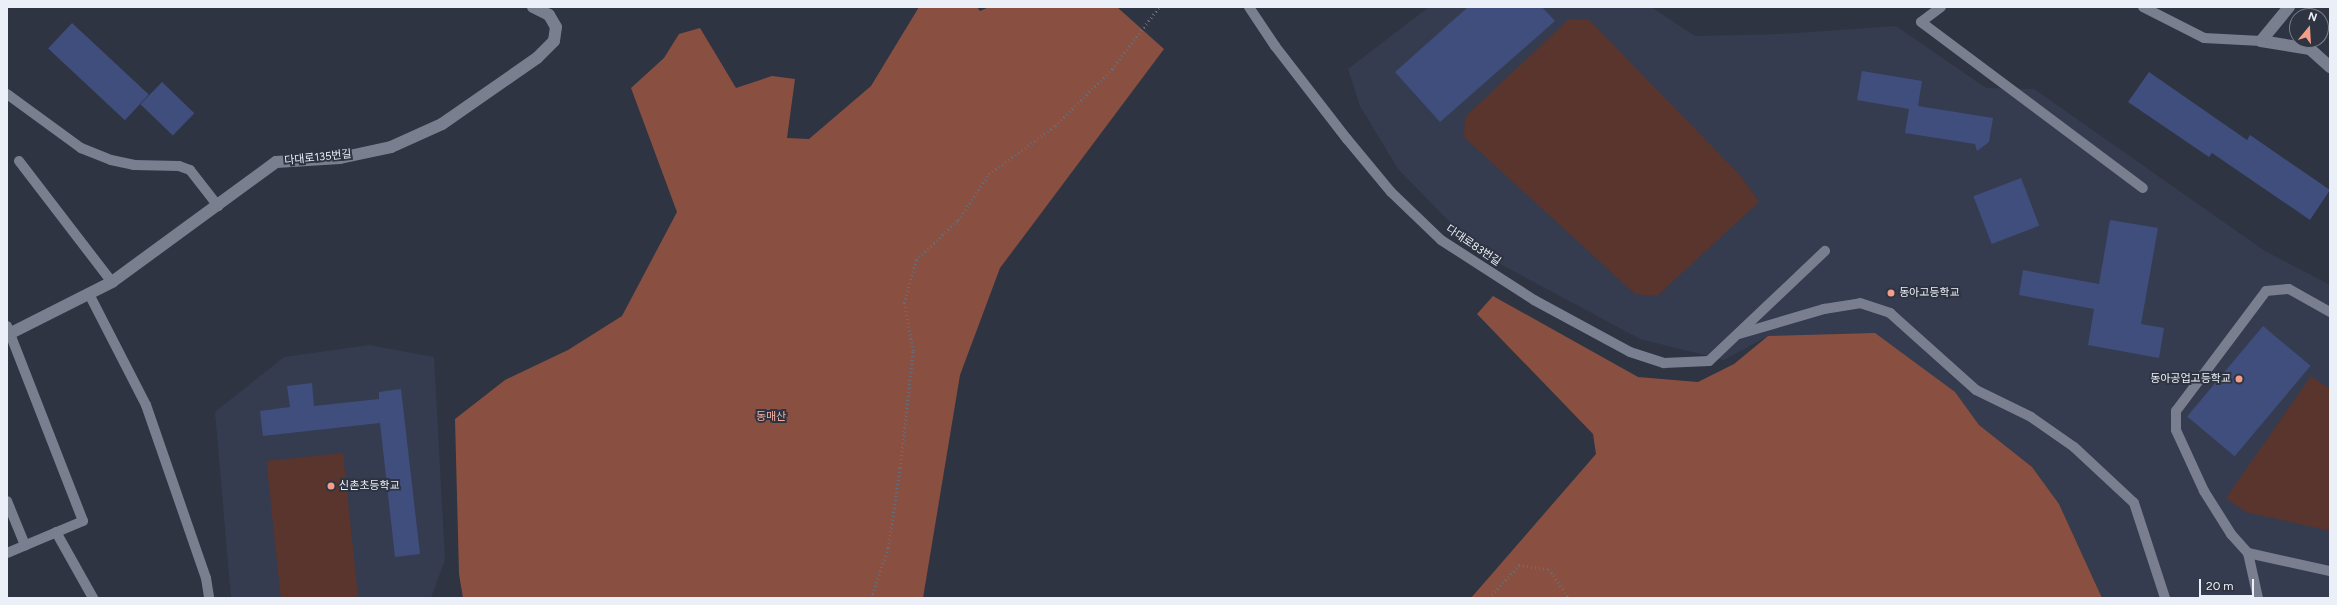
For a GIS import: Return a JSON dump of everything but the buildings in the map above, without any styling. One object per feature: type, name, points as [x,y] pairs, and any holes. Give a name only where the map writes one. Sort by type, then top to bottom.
[{"type":"street","name":"다대로135번길","points":[[8,331],[112,282],[218,206],[276,162],[340,158],[391,147],[442,124],[537,58],[554,41],[556,27],[549,15],[533,7]]},
{"type":"street","points":[[2261,41],[2289,7]]},
{"type":"street","points":[[2261,41],[2310,49],[2330,67]]},
{"type":"lane","name":"다대로83번길","points":[[1249,7],[1275,46],[1347,139],[1391,192],[1441,240],[1534,300],[1636,354],[1664,363],[1709,361],[1825,251]]},
{"type":"lane","points":[[1941,7],[1921,22],[2143,188]]},
{"type":"lane","points":[[2142,7],[2204,38],[2261,41]]},
{"type":"lane","points":[[7,94],[81,148],[111,160],[134,165],[179,166],[190,170],[218,206]]},
{"type":"lane","points":[[19,161],[112,282]]},
{"type":"lane","points":[[2258,598],[2248,554],[2231,534],[2204,491],[2176,430],[2176,411],[2266,291],[2289,289],[2330,312]]},
{"type":"lane","points":[[88,294],[146,405],[206,578],[209,598]]},
{"type":"lane","points":[[1736,335],[1824,309],[1860,303],[1890,313],[1976,390],[2031,417],[2074,447],[2134,503],[2165,598]]},
{"type":"lane","points":[[7,553],[83,521],[8,331]]},
{"type":"lane","points":[[7,501],[25,545]]},
{"type":"lane","points":[[56,532],[93,598]]},
{"type":"lane","points":[[2248,554],[2330,571]]},
{"type":"path","points":[[871,598],[888,548],[900,468],[913,351],[904,303],[916,260],[958,220],[989,174],[1055,126],[1112,69],[1159,7]]},
{"type":"path","points":[[1489,598],[1519,565],[1549,569],[1569,598]]},
{"type":"shaded area","name":"동아고등학교","points":[[1429,7],[1651,7],[1695,36],[1782,34],[1896,26],[1986,88],[2034,89],[2265,251],[2330,285],[2330,598],[2102,598],[2059,504],[2032,467],[1979,425],[1955,392],[1768,336],[1724,360],[1640,339],[1480,253],[1398,169],[1360,106],[1348,69]]},
{"type":"shaded area","points":[[1569,19],[1589,20],[1740,175],[1759,202],[1657,296],[1635,294],[1464,137],[1465,117]]},
{"type":"shaded area","name":"신촌초등학교","points":[[369,345],[434,357],[445,560],[431,598],[231,598],[215,412],[284,357]]},
{"type":"shaded area","points":[[2311,376],[2330,389],[2330,531],[2246,512],[2226,498]]},
{"type":"shaded area","points":[[343,453],[358,598],[281,598],[266,461]]},
{"type":"green space","name":"동매산","points":[[919,7],[977,7],[980,11],[989,7],[1117,7],[1164,49],[1000,268],[960,375],[923,598],[463,598],[459,574],[455,419],[505,380],[568,350],[622,316],[677,212],[631,88],[664,58],[679,34],[700,28],[736,88],[772,76],[795,79],[787,138],[809,139],[871,86]]},
{"type":"green space","points":[[1493,296],[1638,377],[1698,382],[1734,364],[1768,336],[1875,333],[1955,392],[1979,425],[2032,467],[2059,504],[2102,598],[1471,598],[1596,454],[1593,434],[1477,314]]},
{"type":"place","name":"동아고등학교","points":[[1891,293]]},
{"type":"place","name":"동아공업고등학교","points":[[2239,379]]},
{"type":"place","name":"신촌초등학교","points":[[331,486]]}]
